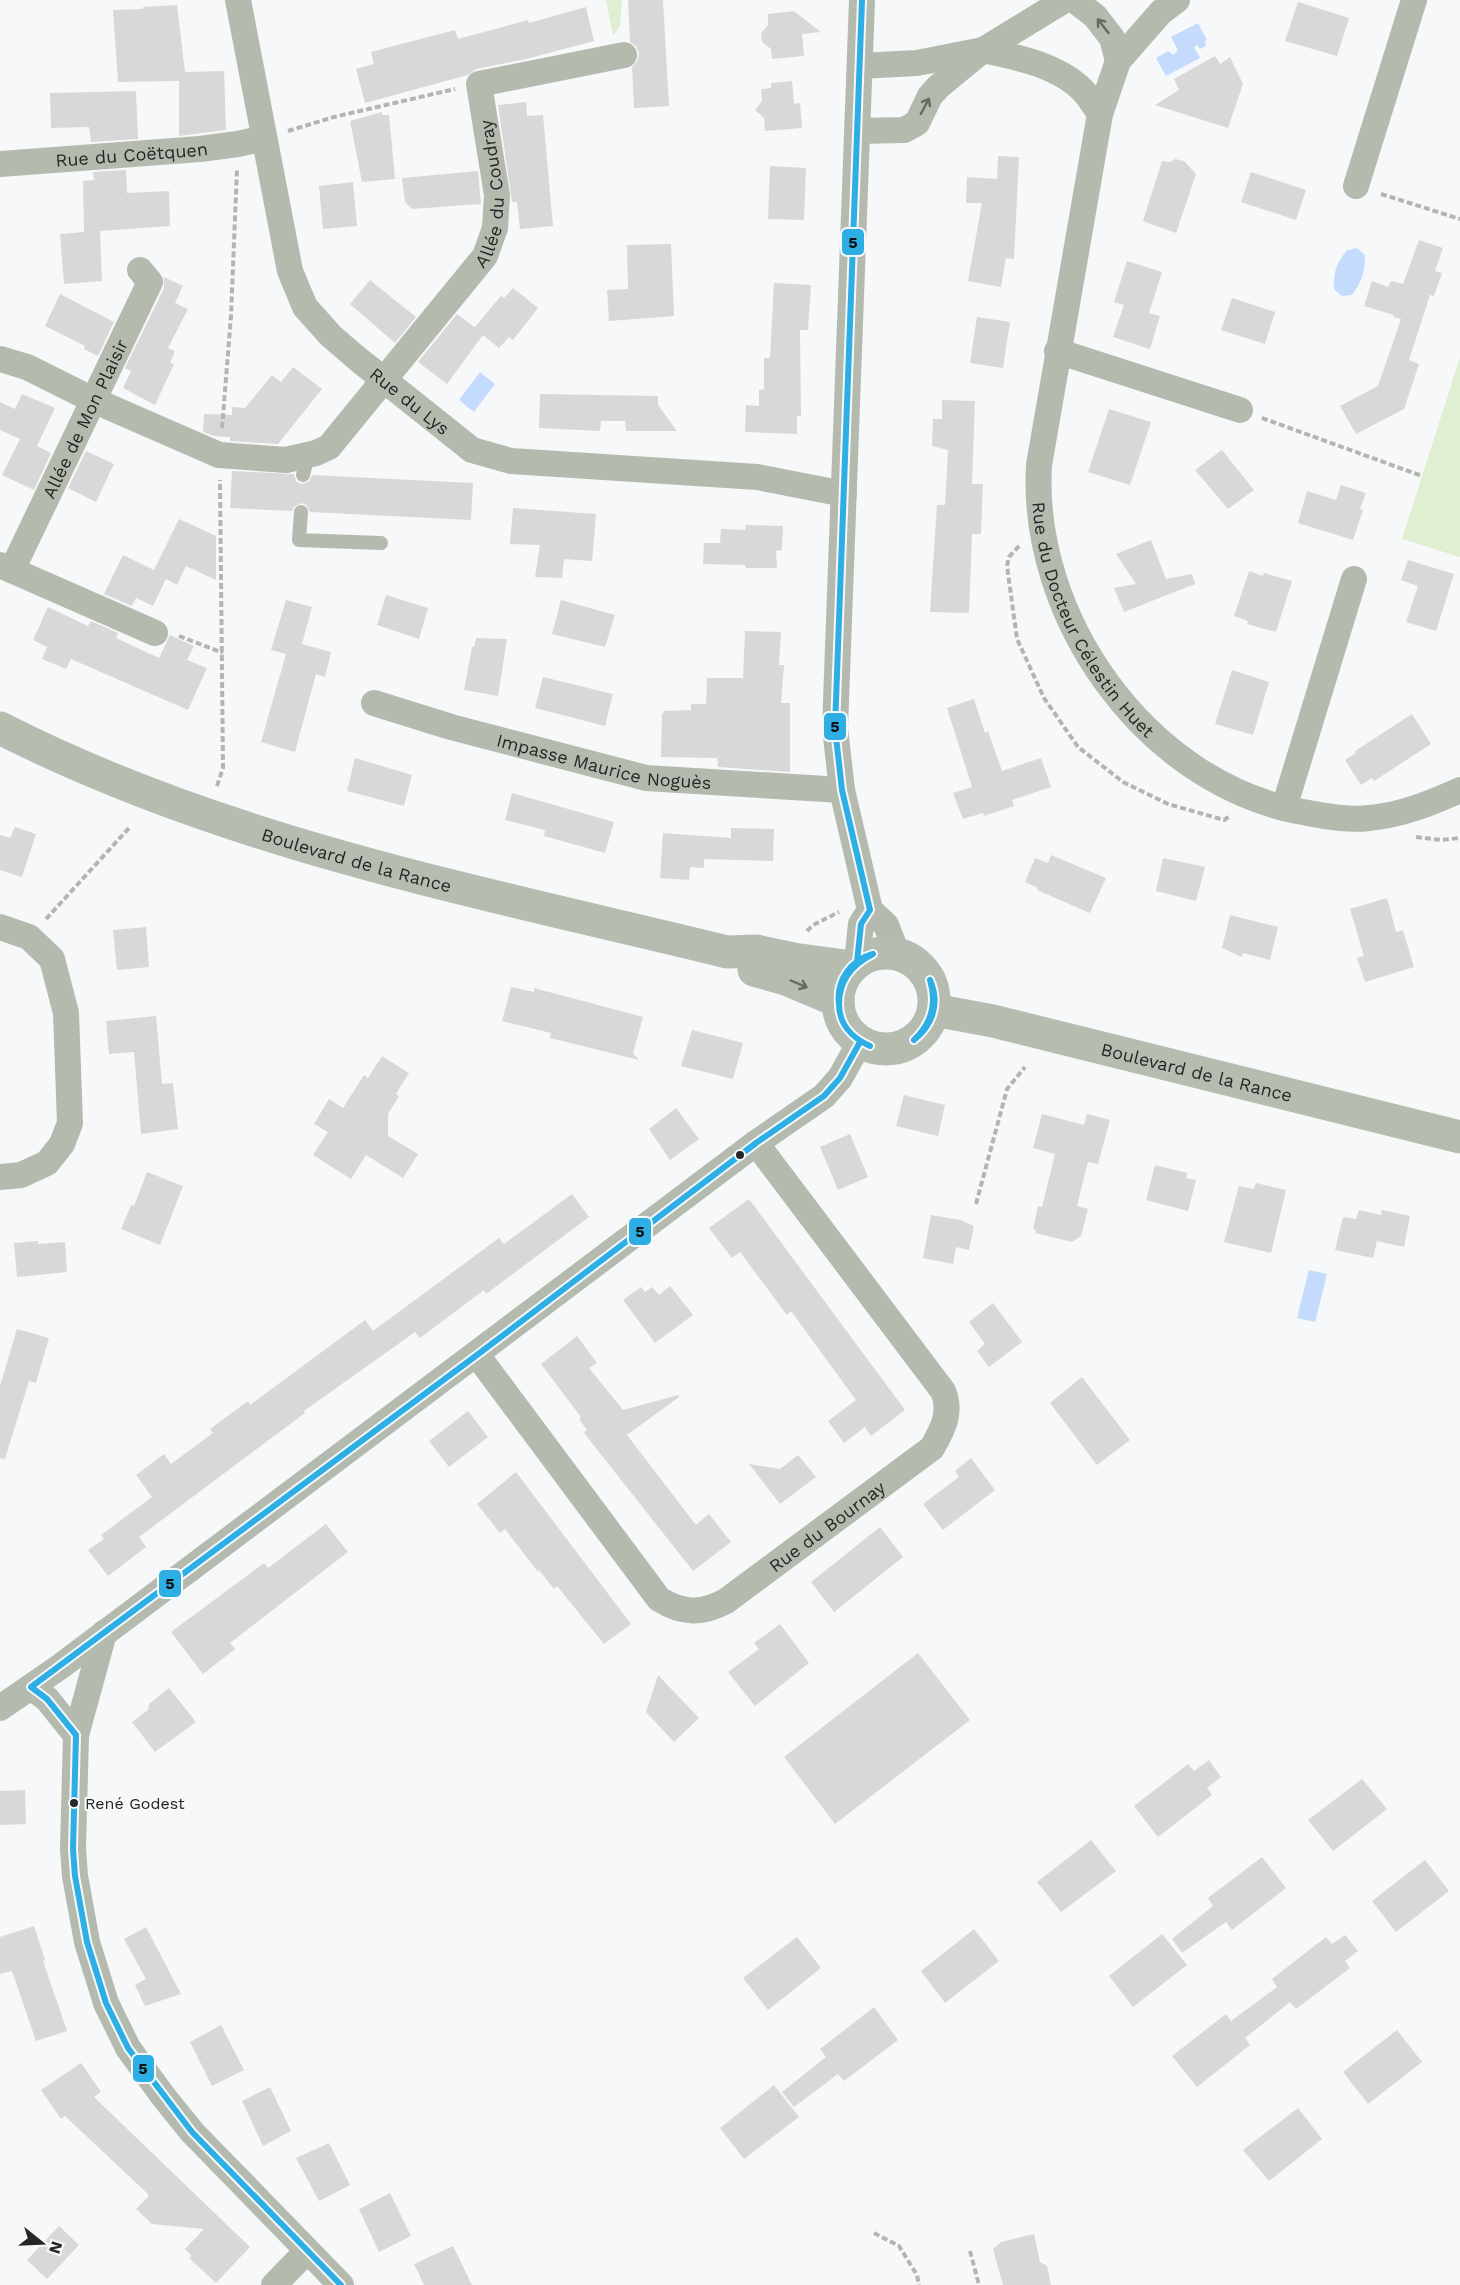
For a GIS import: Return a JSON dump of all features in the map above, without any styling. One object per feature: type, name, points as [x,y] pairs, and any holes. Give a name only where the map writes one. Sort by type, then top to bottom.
[{"type":"main road","name":"Boulevard de la Rance","points":[[0,728],[71,762],[206,816],[388,869],[727,952],[756,951],[793,959],[854,964]]},
{"type":"main road","name":"Boulevard de la Rance","points":[[727,952],[751,969],[786,979],[838,1001]]},
{"type":"main road","points":[[882,952],[897,953],[911,958],[923,968],[931,980],[935,995],[934,1010],[929,1025],[919,1037],[905,1046],[890,1049],[874,1048],[860,1042],[848,1031],[841,1017],[838,1001],[841,984],[854,964],[869,955],[882,952]]},
{"type":"main road","name":"Boulevard de la Rance","points":[[934,1010],[1009,1025],[1460,1137]]},
{"type":"street","name":"Rue du Lys","points":[[238,0],[290,271],[305,307],[331,336],[384,381],[472,450],[511,461],[757,477],[844,494]]},
{"type":"street","points":[[862,0],[835,728],[842,790],[870,910],[886,925],[897,953]]},
{"type":"street","points":[[858,131],[904,130],[917,123],[930,96],[938,87],[983,50],[1065,0]]},
{"type":"street","points":[[1074,0],[1095,16],[1112,38],[1118,61]]},
{"type":"street","name":"Rue du Docteur Célestin Huet","points":[[1177,0],[1161,12],[1118,61],[1100,114],[1043,431],[1037,496],[1047,556],[1062,603],[1084,649],[1109,688],[1142,724],[1181,758],[1226,785],[1260,801],[1323,816],[1368,818],[1419,808],[1460,790]]},
{"type":"street","points":[[1356,186],[1414,0]]},
{"type":"street","points":[[860,66],[917,63],[983,50],[1040,65],[1065,78],[1085,93],[1100,114]]},
{"type":"street","points":[[479,84],[624,55]]},
{"type":"street","name":"Allée du Coudray","points":[[0,359],[27,367],[93,400],[219,455],[286,460],[306,465],[329,447],[485,256],[495,228],[497,195],[479,84]]},
{"type":"street","name":"Rue du Coëtquen","points":[[0,164],[200,149],[264,138]]},
{"type":"street","name":"Allée de Mon Plaisir","points":[[6,567],[93,400],[150,282],[140,270]]},
{"type":"street","points":[[1057,351],[1240,410]]},
{"type":"street","points":[[6,567],[155,633]]},
{"type":"street","points":[[1284,808],[1354,579]]},
{"type":"street","name":"Impasse Maurice Noguès","points":[[374,703],[451,728],[646,778],[842,790]]},
{"type":"street","points":[[854,964],[861,924],[870,910]]},
{"type":"street","points":[[0,927],[29,937],[52,959],[66,1013],[70,1123],[62,1144],[47,1163],[21,1175],[0,1177]]},
{"type":"street","points":[[0,1708],[61,1666],[756,1143],[824,1096],[840,1078],[860,1042]]},
{"type":"street","name":"Rue du Bournay","points":[[477,1355],[659,1599],[673,1608],[697,1612],[712,1609],[726,1601],[932,1448],[945,1426],[948,1402],[943,1391],[756,1143]]},
{"type":"street","points":[[104,1632],[76,1735],[73,1849],[75,1875],[87,1942],[106,2003],[128,2048],[192,2132],[341,2285]]},
{"type":"street","points":[[61,1666],[85,1702]]},
{"type":"street","points":[[31,1687],[47,1699],[76,1735]]},
{"type":"street","points":[[274,2285],[307,2251]]},
{"type":"lane","points":[[301,512],[299,540],[381,543]]},
{"type":"path","points":[[264,138],[334,117],[479,84]]},
{"type":"path","points":[[1356,186],[1460,219]]},
{"type":"path","points":[[1240,410],[1422,476]]},
{"type":"path","points":[[155,633],[165,631],[223,653]]},
{"type":"path","points":[[207,785],[216,788]]},
{"type":"path","points":[[29,937],[129,828]]},
{"type":"path","points":[[976,1204],[1007,1089],[1024,1067]]},
{"type":"path","points":[[873,2234],[899,2247],[916,2275],[919,2285]]},
{"type":"path","points":[[970,2251],[979,2285]]},
{"type":"green space","points":[[606,0],[622,0],[620,26],[613,36]]},
{"type":"green space","points":[[1460,357],[1460,557],[1402,539]]},
{"type":"water","points":[[1198,23],[1207,40],[1206,46],[1200,49],[1197,45],[1194,47],[1200,58],[1166,76],[1156,58],[1168,51],[1173,55],[1178,50],[1171,37]]},
{"type":"water","points":[[1357,248],[1365,255],[1362,276],[1352,295],[1342,296],[1334,289],[1336,268],[1347,250]]},
{"type":"water","points":[[480,372],[495,384],[474,412],[459,400]]},
{"type":"water","points":[[1309,1270],[1327,1274],[1315,1322],[1297,1318]]},
{"type":"building","points":[[628,0],[663,0],[669,106],[634,108],[632,67],[638,60],[639,53],[636,46],[630,42]]},
{"type":"building","points":[[1298,2],[1349,18],[1337,56],[1285,41]]},
{"type":"building","points":[[177,5],[185,72],[224,71],[226,130],[179,136],[179,81],[118,82],[113,10]]},
{"type":"building","points":[[586,7],[594,41],[526,59],[476,69],[468,75],[365,103],[356,69],[374,64],[371,52],[455,30],[458,39]]},
{"type":"building","points":[[794,11],[821,32],[802,34],[804,56],[772,59],[771,49],[762,42],[761,33],[768,25],[768,14]]},
{"type":"building","points":[[1215,56],[1220,64],[1230,57],[1243,84],[1228,128],[1155,105],[1179,90],[1174,79]]},
{"type":"building","points":[[792,81],[794,104],[800,103],[802,128],[765,131],[764,118],[755,110],[762,101],[761,89],[771,88],[771,83]]},
{"type":"building","points":[[136,91],[138,139],[91,142],[89,127],[51,128],[50,93]]},
{"type":"building","points":[[526,102],[527,116],[543,115],[553,226],[520,229],[517,202],[512,202],[498,105]]},
{"type":"building","points":[[382,112],[382,115],[389,115],[395,179],[362,182],[350,121]]},
{"type":"building","points":[[998,156],[1019,157],[1014,259],[1006,258],[1001,287],[968,281],[982,203],[966,203],[967,177],[997,179]]},
{"type":"building","points":[[1175,159],[1184,161],[1196,174],[1176,233],[1143,221],[1162,161],[1171,162]]},
{"type":"building","points":[[770,166],[806,168],[804,220],[768,219]]},
{"type":"building","points":[[126,170],[127,193],[169,191],[170,226],[100,231],[102,281],[64,284],[60,234],[84,232],[83,181],[94,180],[93,172]]},
{"type":"building","points":[[478,171],[481,204],[412,209],[405,202],[402,178]]},
{"type":"building","points":[[1251,172],[1306,190],[1296,220],[1241,202]]},
{"type":"building","points":[[353,182],[357,226],[323,229],[319,186]]},
{"type":"building","points":[[1419,240],[1443,248],[1435,271],[1442,273],[1434,296],[1430,295],[1409,360],[1419,364],[1404,409],[1356,434],[1340,406],[1378,386],[1401,319],[1364,306],[1372,281],[1388,287],[1391,281],[1403,284]]},
{"type":"building","points":[[671,244],[674,316],[609,321],[607,290],[628,289],[627,245]]},
{"type":"building","points":[[1127,261],[1162,272],[1149,313],[1160,316],[1150,349],[1113,337],[1124,305],[1114,302]]},
{"type":"building","points":[[164,277],[183,286],[175,303],[188,309],[168,348],[175,351],[170,363],[174,364],[155,405],[123,388],[131,371],[125,368],[164,288]]},
{"type":"building","points":[[370,280],[416,317],[395,343],[350,304]]},
{"type":"building","points":[[774,283],[811,285],[808,330],[800,330],[801,416],[797,416],[797,434],[745,432],[746,405],[759,406],[759,390],[764,389],[764,358],[770,358]]},
{"type":"building","points":[[513,288],[538,308],[513,340],[509,337],[499,348],[483,335],[447,384],[418,362],[457,314],[475,327],[501,296],[504,298]]},
{"type":"building","points":[[60,294],[114,322],[98,356],[84,349],[85,346],[45,326]]},
{"type":"building","points":[[1232,298],[1275,312],[1265,344],[1221,330]]},
{"type":"building","points":[[977,317],[1010,322],[1003,368],[970,363]]},
{"type":"building","points":[[293,367],[322,389],[278,444],[230,441],[230,437],[214,436],[203,432],[204,414],[232,415],[232,407],[245,408],[272,375],[281,382]]},
{"type":"building","points":[[22,394],[55,408],[37,446],[51,453],[34,490],[2,475],[20,439],[0,430],[0,402],[15,409]]},
{"type":"building","points":[[540,394],[658,396],[658,405],[677,431],[626,431],[625,421],[601,421],[600,431],[539,428]]},
{"type":"building","points":[[942,400],[975,401],[972,484],[983,484],[981,534],[972,534],[969,613],[930,612],[937,505],[945,505],[948,450],[932,446],[933,419],[942,419]]},
{"type":"building","points":[[1109,409],[1151,422],[1130,485],[1088,472]]},
{"type":"building","points":[[1222,450],[1254,490],[1228,509],[1195,470]]},
{"type":"building","points":[[86,451],[114,464],[96,502],[68,488]]},
{"type":"building","points":[[232,471],[294,474],[296,481],[301,484],[309,482],[312,475],[473,483],[471,520],[310,512],[306,505],[301,503],[292,511],[230,508]]},
{"type":"building","points":[[1341,485],[1366,493],[1353,540],[1298,523],[1307,491],[1336,500]]},
{"type":"building","points":[[513,508],[596,514],[592,561],[564,559],[562,578],[535,577],[540,545],[510,544]]},
{"type":"building","points":[[179,519],[216,536],[216,580],[186,566],[177,585],[166,579],[153,606],[136,598],[132,606],[104,594],[123,555],[154,570]]},
{"type":"building","points":[[746,525],[783,526],[782,550],[776,551],[777,568],[703,564],[704,543],[720,543],[721,529],[745,530]]},
{"type":"building","points":[[1151,540],[1166,579],[1192,574],[1195,584],[1124,612],[1114,588],[1136,584],[1116,554]]},
{"type":"building","points":[[1408,560],[1454,574],[1436,631],[1406,622],[1418,586],[1401,580]]},
{"type":"building","points":[[1249,571],[1292,581],[1276,632],[1247,624],[1248,621],[1234,616]]},
{"type":"building","points":[[386,595],[428,608],[419,639],[377,625]]},
{"type":"building","points":[[286,600],[312,607],[302,644],[331,652],[325,677],[316,674],[295,752],[261,742],[286,654],[271,650]]},
{"type":"building","points":[[561,600],[615,615],[605,647],[552,634]]},
{"type":"building","points":[[48,607],[88,626],[91,621],[118,633],[116,638],[159,658],[170,635],[194,646],[187,660],[207,668],[188,710],[71,659],[66,669],[42,659],[47,647],[33,640]]},
{"type":"building","points":[[745,631],[781,632],[779,665],[784,665],[781,703],[790,703],[790,772],[718,767],[717,758],[661,757],[662,714],[664,711],[691,710],[691,704],[706,704],[707,678],[743,678]]},
{"type":"building","points":[[476,638],[507,639],[498,696],[464,690],[472,647],[474,647]]},
{"type":"building","points":[[1232,670],[1269,682],[1253,735],[1215,724]]},
{"type":"building","points":[[543,677],[613,694],[605,726],[535,708]]},
{"type":"building","points":[[974,699],[985,733],[988,731],[1002,771],[1041,758],[1051,787],[1012,800],[1014,806],[984,816],[983,813],[963,819],[953,793],[972,787],[947,708]]},
{"type":"building","points":[[1412,714],[1431,744],[1374,781],[1372,778],[1361,785],[1345,760]]},
{"type":"building","points":[[355,758],[412,775],[404,806],[347,791]]},
{"type":"building","points":[[512,793],[614,822],[605,853],[544,836],[545,830],[505,820]]},
{"type":"building","points":[[15,827],[36,834],[22,877],[0,870],[0,835],[10,838]]},
{"type":"building","points":[[731,828],[774,829],[773,861],[704,859],[704,868],[690,867],[689,880],[660,878],[663,833],[731,838]]},
{"type":"building","points":[[1051,855],[1106,878],[1090,913],[1037,890],[1038,888],[1025,882],[1035,858],[1048,863]]},
{"type":"building","points":[[1163,858],[1205,867],[1196,901],[1156,891]]},
{"type":"building","points":[[1387,898],[1396,932],[1403,930],[1414,967],[1365,982],[1357,958],[1364,956],[1350,909]]},
{"type":"building","points":[[1230,915],[1278,927],[1270,960],[1243,953],[1242,957],[1222,948]]},
{"type":"building","points":[[146,927],[149,967],[117,970],[113,930]]},
{"type":"building","points":[[511,987],[534,992],[534,988],[643,1017],[633,1053],[639,1060],[550,1038],[551,1033],[502,1021]]},
{"type":"building","points":[[156,1016],[162,1084],[173,1083],[178,1129],[141,1134],[134,1052],[109,1054],[106,1021]]},
{"type":"building","points":[[692,1030],[743,1043],[733,1079],[681,1066]]},
{"type":"building","points":[[382,1056],[409,1073],[396,1094],[399,1096],[388,1114],[388,1136],[418,1154],[403,1178],[366,1155],[351,1179],[313,1155],[328,1132],[314,1124],[329,1099],[343,1108],[364,1075],[368,1078]]},
{"type":"building","points":[[904,1095],[945,1105],[938,1136],[896,1126]]},
{"type":"building","points":[[676,1108],[699,1139],[670,1160],[649,1129]]},
{"type":"building","points":[[1042,1114],[1084,1125],[1087,1114],[1110,1120],[1098,1164],[1088,1162],[1077,1206],[1088,1209],[1081,1236],[1072,1242],[1035,1233],[1036,1230],[1033,1229],[1038,1206],[1042,1207],[1055,1154],[1033,1148]]},
{"type":"building","points":[[850,1134],[868,1177],[838,1190],[820,1147]]},
{"type":"building","points":[[1155,1165],[1187,1173],[1186,1178],[1196,1180],[1188,1211],[1146,1200]]},
{"type":"building","points":[[147,1172],[183,1186],[160,1245],[121,1229],[131,1205],[134,1206]]},
{"type":"building","points":[[1256,1183],[1286,1190],[1271,1253],[1224,1242],[1239,1186],[1254,1189]]},
{"type":"building","points":[[572,1194],[589,1217],[486,1294],[484,1290],[420,1338],[415,1332],[304,1411],[305,1413],[139,1537],[146,1547],[108,1576],[88,1550],[104,1539],[101,1535],[152,1497],[136,1475],[164,1454],[171,1464],[213,1433],[210,1429],[248,1401],[250,1405],[365,1320],[373,1331],[499,1238],[504,1244]]},
{"type":"building","points":[[749,1199],[905,1410],[871,1436],[865,1427],[844,1443],[828,1421],[856,1400],[791,1311],[787,1315],[740,1252],[732,1258],[709,1228]]},
{"type":"building","points":[[1359,1210],[1381,1215],[1382,1210],[1410,1216],[1404,1247],[1377,1241],[1373,1258],[1335,1250],[1343,1217],[1356,1219]]},
{"type":"building","points":[[931,1215],[960,1220],[974,1226],[969,1250],[956,1247],[953,1264],[923,1258]]},
{"type":"building","points":[[38,1241],[38,1244],[65,1242],[67,1272],[17,1277],[14,1243]]},
{"type":"building","points":[[670,1286],[693,1315],[655,1343],[623,1300],[641,1287],[645,1292],[652,1287],[659,1295]]},
{"type":"building","points":[[993,1303],[1022,1342],[989,1367],[977,1351],[985,1344],[969,1322]]},
{"type":"building","points":[[17,1329],[49,1338],[36,1383],[29,1381],[5,1459],[0,1458],[0,1386]]},
{"type":"building","points":[[577,1336],[597,1363],[589,1368],[623,1410],[678,1395],[679,1397],[627,1435],[696,1525],[709,1514],[731,1542],[693,1571],[584,1433],[587,1430],[579,1419],[581,1417],[541,1364]]},
{"type":"building","points":[[1082,1377],[1130,1440],[1097,1465],[1050,1403]]},
{"type":"building","points":[[468,1411],[488,1437],[449,1467],[429,1441]]},
{"type":"building","points":[[798,1455],[816,1477],[780,1504],[749,1464],[780,1469]]},
{"type":"building","points":[[971,1458],[995,1490],[943,1530],[923,1504],[959,1477],[955,1471]]},
{"type":"building","points":[[516,1472],[631,1624],[604,1644],[557,1586],[554,1589],[505,1529],[500,1533],[477,1504]]},
{"type":"building","points":[[326,1524],[348,1552],[230,1643],[235,1649],[203,1674],[171,1632],[264,1563],[268,1568]]},
{"type":"building","points":[[880,1527],[903,1557],[834,1612],[811,1582]]},
{"type":"building","points":[[780,1624],[809,1663],[755,1706],[728,1672],[759,1649],[754,1643]]},
{"type":"building","points":[[918,1653],[970,1720],[835,1824],[784,1757]]},
{"type":"building","points":[[658,1675],[699,1718],[674,1742],[646,1712]]},
{"type":"building","points":[[169,1688],[196,1722],[155,1752],[132,1722],[148,1710],[149,1704]]},
{"type":"building","points":[[1209,1760],[1221,1777],[1207,1788],[1212,1795],[1158,1837],[1134,1806],[1188,1764],[1194,1771]]},
{"type":"building","points":[[1362,1779],[1387,1809],[1333,1851],[1308,1820]]},
{"type":"building","points":[[25,1790],[26,1824],[0,1825],[0,1791]]},
{"type":"building","points":[[1091,1840],[1116,1871],[1061,1912],[1037,1882]]},
{"type":"building","points":[[1262,1857],[1286,1888],[1232,1930],[1226,1922],[1182,1953],[1172,1939],[1213,1906],[1208,1898]]},
{"type":"building","points":[[1425,1860],[1449,1891],[1396,1932],[1372,1901]]},
{"type":"building","points":[[34,1926],[45,1960],[43,1961],[67,2031],[36,2041],[12,1971],[0,1974],[0,1937]]},
{"type":"building","points":[[146,1927],[181,1994],[145,2006],[135,1985],[146,1979],[124,1939]]},
{"type":"building","points":[[974,1929],[999,1961],[945,2003],[921,1971]]},
{"type":"building","points":[[1162,1934],[1187,1965],[1133,2007],[1109,1976]]},
{"type":"building","points":[[1345,1935],[1358,1951],[1345,1961],[1350,1968],[1296,2009],[1290,2002],[1245,2038],[1250,2045],[1197,2087],[1172,2056],[1226,2014],[1231,2021],[1277,1987],[1272,1979],[1326,1937],[1332,1944]]},
{"type":"building","points":[[797,1937],[821,1968],[768,2010],[743,1978]]},
{"type":"building","points":[[874,2007],[898,2040],[844,2081],[838,2074],[794,2107],[782,2092],[826,2057],[820,2049]]},
{"type":"building","points":[[221,2025],[244,2070],[212,2086],[190,2042]]},
{"type":"building","points":[[1397,2030],[1422,2062],[1368,2104],[1343,2072]]},
{"type":"building","points":[[81,2063],[101,2092],[94,2097],[250,2247],[216,2283],[189,2258],[192,2256],[185,2249],[204,2229],[152,2224],[136,2209],[148,2197],[148,2194],[65,2116],[61,2119],[41,2090]]},
{"type":"building","points":[[774,2085],[799,2117],[744,2159],[720,2128]]},
{"type":"building","points":[[270,2087],[291,2131],[263,2146],[242,2101]]},
{"type":"building","points":[[1298,2108],[1322,2139],[1269,2181],[1243,2150]]},
{"type":"building","points":[[329,2143],[350,2185],[319,2201],[296,2158]]},
{"type":"building","points":[[390,2193],[411,2236],[379,2252],[359,2209]]},
{"type":"building","points":[[59,2226],[79,2245],[47,2279],[27,2260]]},
{"type":"building","points":[[1034,2234],[1040,2262],[1047,2266],[1051,2285],[1003,2285],[993,2249],[1001,2242]]},
{"type":"building","points":[[453,2246],[472,2285],[424,2285],[414,2264]]},
{"type":"transit line","name":"5","points":[[857,962],[861,924],[870,910],[842,790],[835,728],[862,0]]},
{"type":"transit line","name":"5","points":[[839,1004],[840,987],[847,972],[858,961],[873,954]]},
{"type":"transit line","name":"5","points":[[839,1004],[844,980],[853,968],[873,954]]},
{"type":"transit line","name":"5","points":[[914,1040],[925,1027],[931,1013],[933,997],[930,980]]},
{"type":"transit line","name":"5","points":[[914,1040],[926,1028],[933,1013],[934,997],[930,980]]},
{"type":"transit line","name":"5","points":[[839,1004],[841,1018],[848,1030],[870,1046]]},
{"type":"transit line","name":"5","points":[[341,2285],[192,2132],[128,2048],[106,2003],[87,1942],[75,1876],[73,1849],[76,1735],[47,1699],[31,1687],[477,1355],[756,1143],[824,1096],[840,1078],[860,1042]]},
{"type":"place","name":"René Godest","points":[[74,1803]]}]
